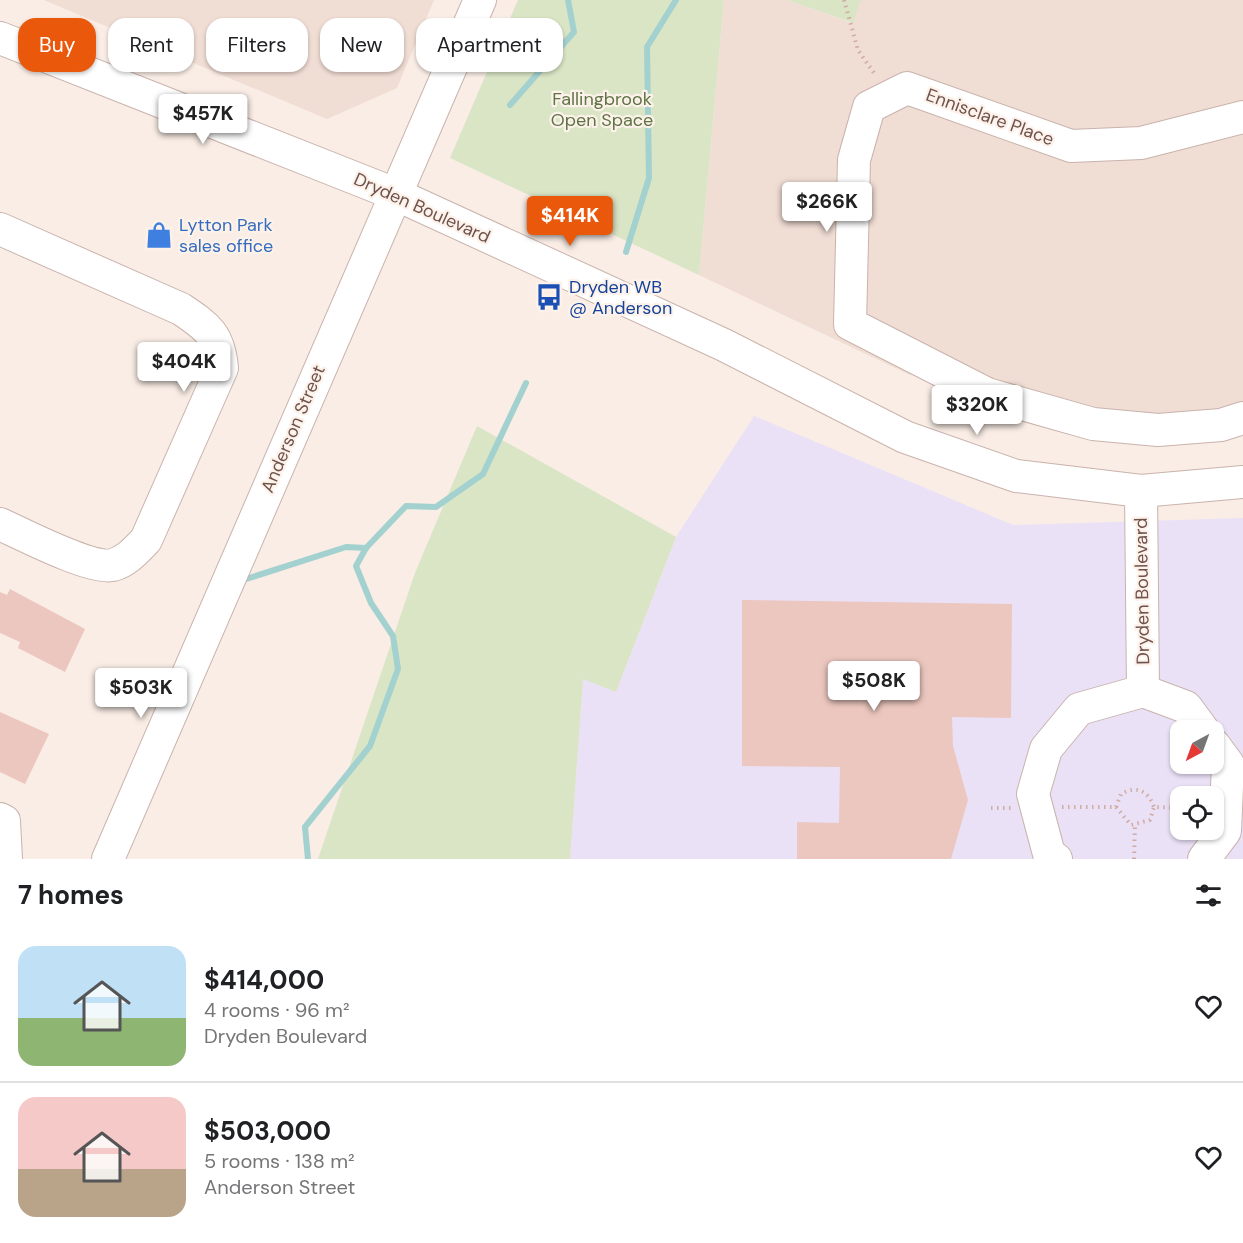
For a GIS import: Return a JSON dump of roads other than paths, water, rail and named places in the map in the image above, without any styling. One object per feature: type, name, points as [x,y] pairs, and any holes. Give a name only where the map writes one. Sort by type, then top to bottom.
[{"type":"street","name":"Anderson Street","points":[[108,859],[480,0]]},
{"type":"street","name":"Dryden Boulevard","points":[[0,38],[395,194],[724,345],[905,437],[1016,476],[1141,491],[1243,482]]},
{"type":"street","name":"Ennisclare Place","points":[[1243,117],[1141,143],[1071,146],[907,88],[869,107],[854,160],[850,324],[987,394],[1093,424],[1158,430],[1221,425],[1243,418]]},
{"type":"street","points":[[0,229],[189,314],[205,324],[220,346],[222,368],[146,540],[129,557],[112,566],[91,562],[0,524]]},
{"type":"street","name":"Dryden Boulevard","points":[[1141,491],[1143,691]]},
{"type":"street","name":"Dryden Boulevard","points":[[1056,859],[1048,854],[1033,794],[1046,749],[1079,709],[1143,691],[1185,707],[1195,720]]},
{"type":"street","points":[[1204,859],[1225,831],[1228,764],[1224,759]]},
{"type":"street","points":[[0,819],[4,821],[6,859]]},
{"type":"waterway","points":[[510,105],[574,32],[568,0]]},
{"type":"waterway","points":[[626,252],[649,178],[647,47],[676,0]]},
{"type":"waterway","points":[[308,859],[305,827],[370,746],[398,669],[393,636],[371,603],[356,566],[366,548],[406,506],[436,507],[483,474],[526,383]]},
{"type":"waterway","points":[[240,581],[346,547],[366,548]]},
{"type":"place","name":"Lytton Park sales office","points":[[159,235]]},
{"type":"place","name":"Dryden WB @ Anderson","points":[[549,297]]},
{"type":"park label","name":"Fallingbrook Open Space","points":[[602,109]]}]
